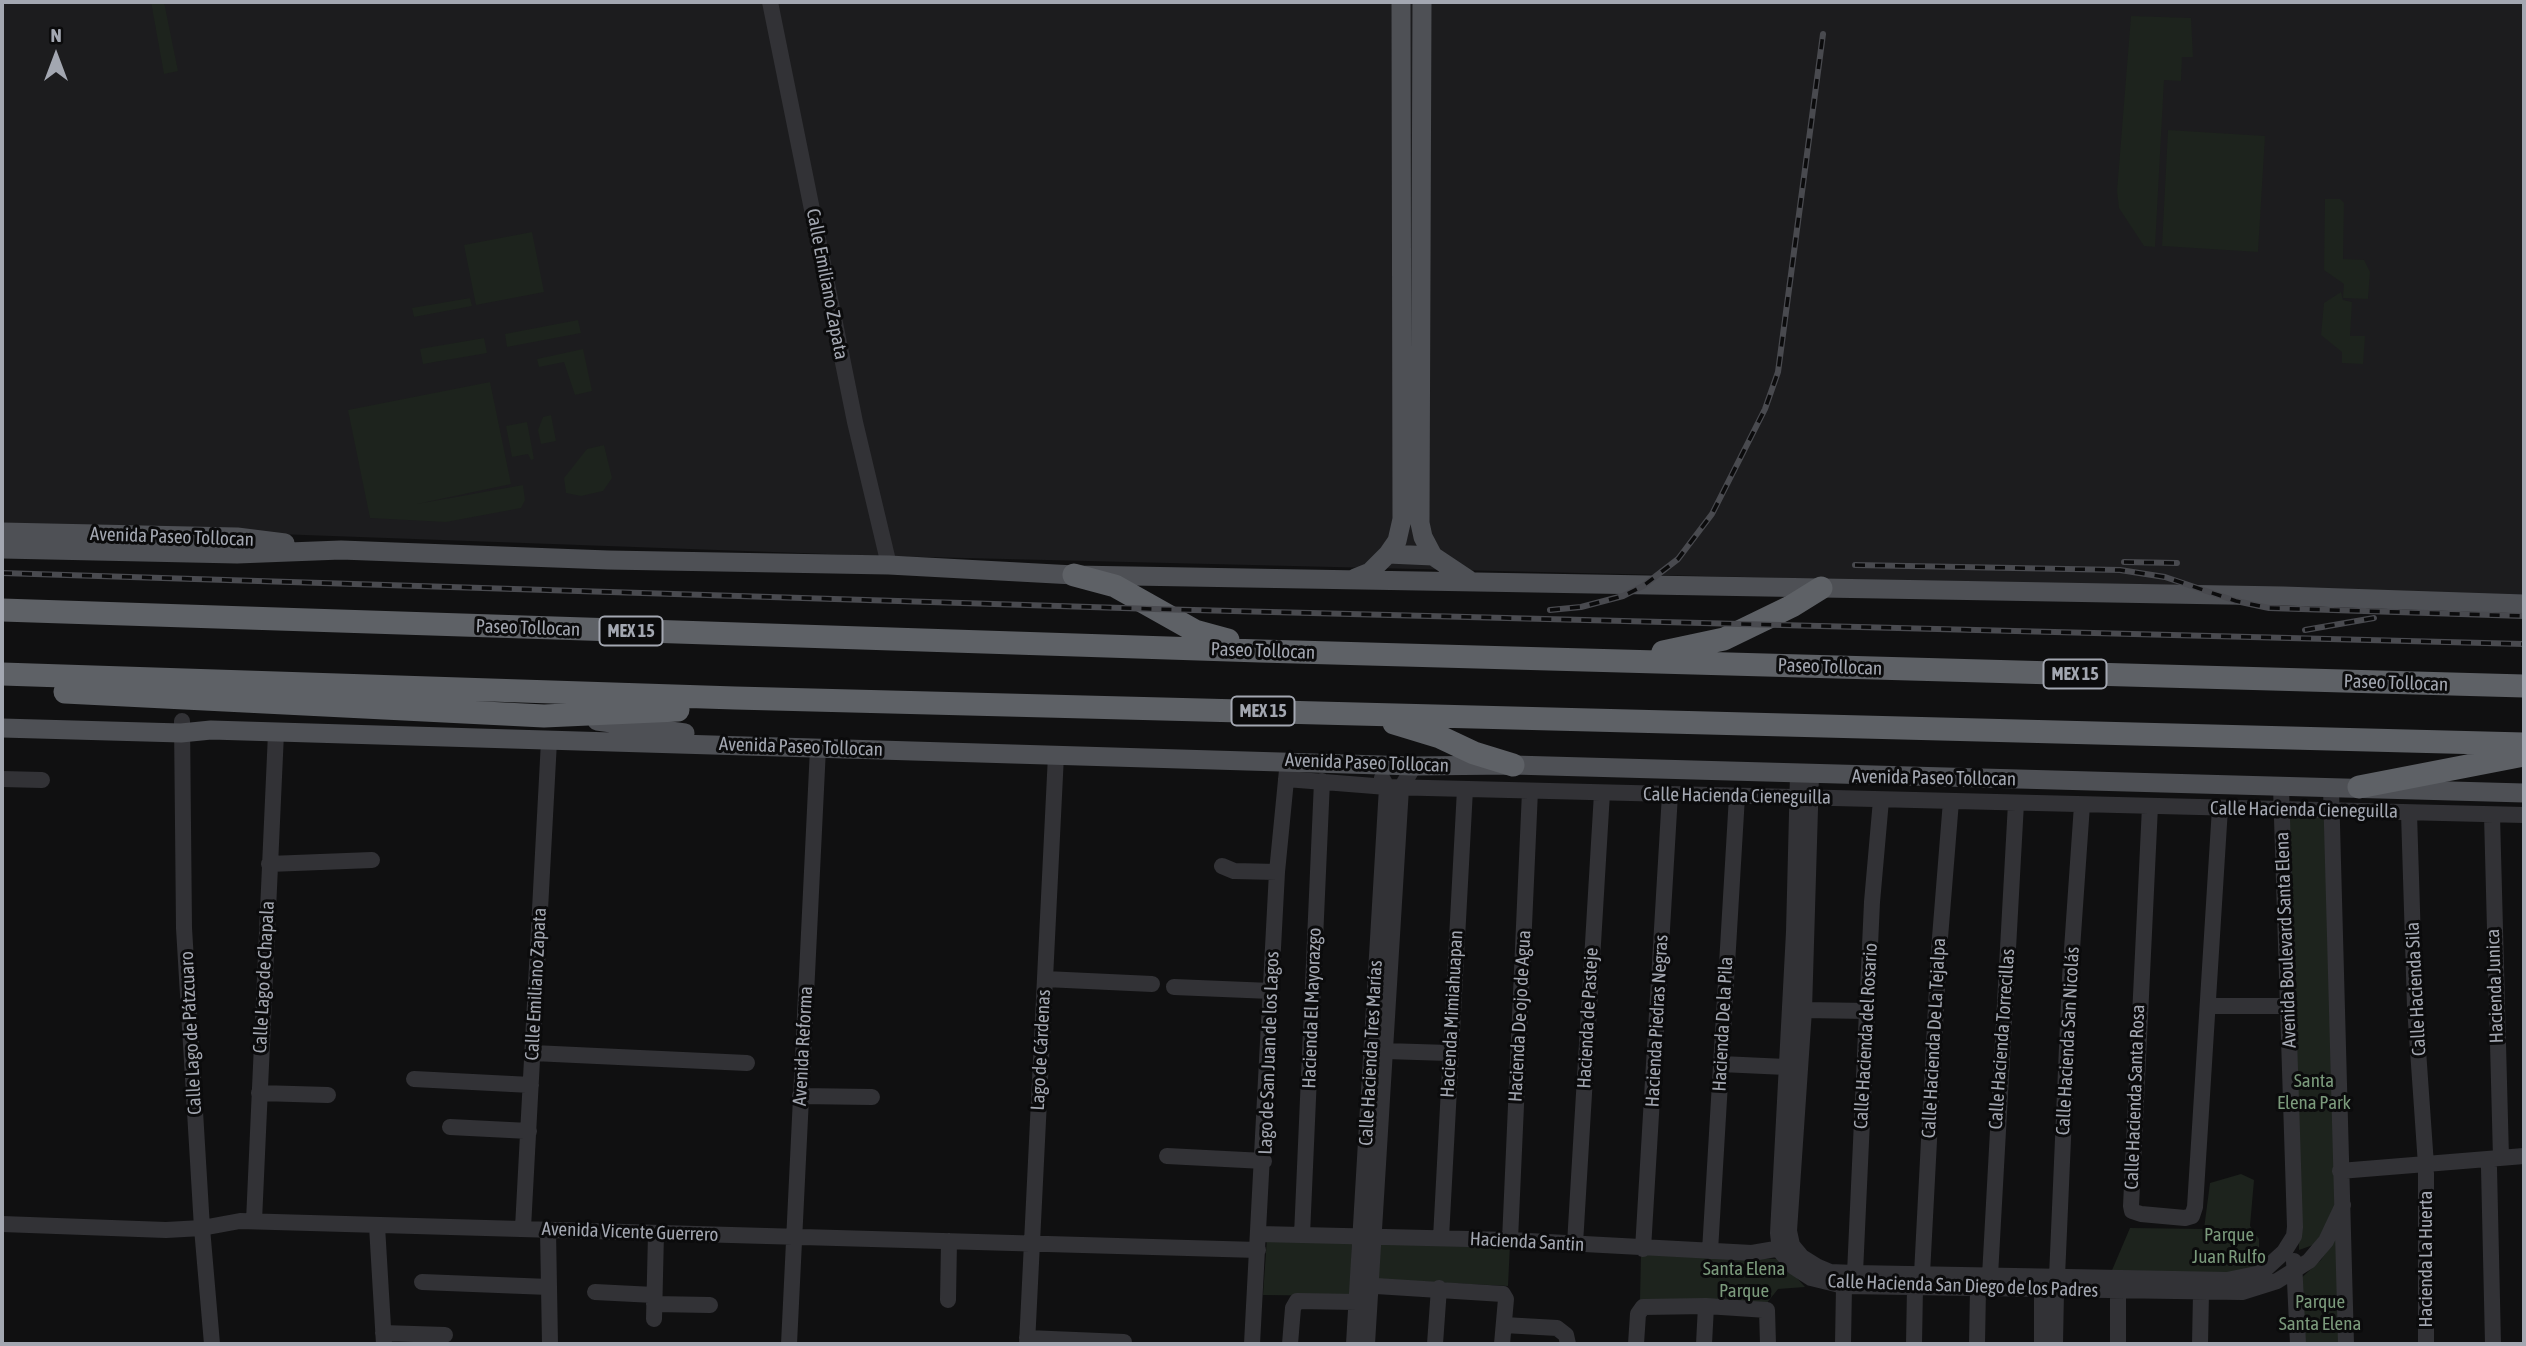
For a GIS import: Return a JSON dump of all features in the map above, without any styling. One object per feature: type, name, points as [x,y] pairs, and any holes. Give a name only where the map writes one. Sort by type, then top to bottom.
[{"type":"highway","points":[[1074,575],[1115,586],[1208,637],[1246,643],[1260,651]]},
{"type":"highway","points":[[1625,661],[1724,639],[1792,606],[1821,587]]},
{"type":"highway","points":[[2,599],[177,601],[392,611],[431,615],[461,625]]},
{"type":"highway","name":"Paseo Tollocan","points":[[2,610],[1260,651],[2524,686]]},
{"type":"highway","name":"MEX 15","points":[[2,674],[735,698],[2524,744]]},
{"type":"highway","points":[[2,689],[544,716],[684,709],[720,705],[735,698]]},
{"type":"highway","points":[[1354,713],[1422,731],[1513,765]]},
{"type":"highway","points":[[2359,787],[2524,755]]},
{"type":"main road","points":[[1401,2],[1412,165]]},
{"type":"main road","points":[[1343,580],[1370,572],[1388,554],[1401,531],[1410,425],[1412,165],[1422,2]]},
{"type":"main road","points":[[1410,425],[1423,537],[1433,556],[1461,577],[1473,581]]},
{"type":"main road","name":"Avenida Paseo Tollocan","points":[[2,532],[237,537],[341,550]]},
{"type":"main road","name":"Avenida Paseo Tollocan","points":[[2,549],[237,554],[341,550],[608,560],[889,565],[1074,575],[1821,587],[2524,604]]},
{"type":"main road","points":[[1388,554],[1433,556]]},
{"type":"main road","name":"Avenida Paseo Tollocan","points":[[2,715],[276,733],[744,744],[1056,755],[1287,770],[1375,764],[1513,765],[2524,793]]},
{"type":"main road","points":[[544,716],[701,735],[744,744]]},
{"type":"main road","name":"Avenida Paseo Tollocan","points":[[2,728],[182,727]]},
{"type":"street","name":"Calle Emiliano Zapata","points":[[770,2],[855,422],[889,565]]},
{"type":"street","name":"Calle Lago de Pátzcuaro","points":[[182,727],[184,928],[202,1228],[212,1344]]},
{"type":"street","name":"Calle Lago de Chapala","points":[[254,1221],[276,733]]},
{"type":"street","name":"Calle Emiliano Zapata","points":[[523,1228],[550,741]]},
{"type":"street","name":"Avenida Reforma","points":[[789,1344],[818,748]]},
{"type":"street","name":"Lago de Cárdenas","points":[[1027,1341],[1056,755]]},
{"type":"street","points":[[1375,764],[1394,788]]},
{"type":"street","name":"Calle Hacienda Tres Marías","points":[[1367,1344],[1364,1285],[1394,788],[1414,766]]},
{"type":"street","name":"Calle Hacienda Cieneguilla","points":[[1287,770],[1322,781],[1394,788],[2524,815]]},
{"type":"street","name":"Lago de San Juan de los Lagos","points":[[1252,1344],[1264,1161],[1277,873],[1287,770]]},
{"type":"street","points":[[1786,1248],[1789,1231],[1789,1121],[1786,1067],[1800,932],[1804,775]]},
{"type":"street","points":[[2,779],[42,780]]},
{"type":"street","name":"Hacienda El Mayorazgo","points":[[1302,1235],[1322,781]]},
{"type":"street","name":"Avenida Boulevard Santa Elena","points":[[2281,786],[2295,1227],[2289,1245],[2295,1270],[2298,1344]]},
{"type":"street","points":[[2301,787],[2301,810]]},
{"type":"street","points":[[2331,788],[2346,1344]]},
{"type":"street","name":"Hacienda Mimiahuapan","points":[[1441,1238],[1465,789]]},
{"type":"street","name":"Hacienda De ojo de Agua","points":[[1510,1240],[1530,791]]},
{"type":"street","name":"Hacienda de Pasteje","points":[[1575,1244],[1602,793]]},
{"type":"street","name":"Hacienda Piedras Negras","points":[[1643,1249],[1670,794]]},
{"type":"street","name":"Hacienda De la Pila","points":[[1710,1251],[1737,796]]},
{"type":"street","name":"Calle Hacienda del Rosario","points":[[1843,1344],[1850,1279],[1881,800]]},
{"type":"street","name":"Calle Hacienda De La Tejalpa","points":[[1914,1344],[1938,950],[1951,801]]},
{"type":"street","name":"Calle Hacienda Torrecillas","points":[[1990,1276],[2016,803]]},
{"type":"street","name":"Calle Hacienda San Nicolás","points":[[2052,1286],[2082,804]]},
{"type":"street","name":"Calle Hacienda Santa Rosa","points":[[2150,806],[2131,1206],[2136,1213],[2185,1217],[2194,1213],[2220,808]]},
{"type":"street","name":"Calle Hacienda Sila","points":[[2409,813],[2415,1007],[2426,1169]]},
{"type":"street","name":"Hacienda Junica","points":[[2492,814],[2495,1163],[2493,1344]]},
{"type":"street","points":[[269,864],[372,860]]},
{"type":"street","points":[[1222,866],[1234,871],[1277,873]]},
{"type":"street","points":[[1789,1121],[1804,1010],[1800,932]]},
{"type":"street","name":"Calle Hacienda Tres Marías","points":[[1374,1119],[1385,1051],[1384,952]]},
{"type":"street","points":[[1045,979],[1152,984]]},
{"type":"street","points":[[1174,987],[1271,991]]},
{"type":"street","points":[[2208,1006],[2288,1006]]},
{"type":"street","points":[[1804,1010],[1867,1011]]},
{"type":"street","points":[[1385,1051],[1449,1053]]},
{"type":"street","points":[[533,1053],[747,1063]]},
{"type":"street","points":[[1721,1064],[1786,1067]]},
{"type":"street","points":[[414,1079],[531,1085]]},
{"type":"street","points":[[259,1093],[328,1095]]},
{"type":"street","points":[[800,1096],[872,1097]]},
{"type":"street","points":[[450,1127],[529,1131]]},
{"type":"street","points":[[1167,1156],[1264,1161]]},
{"type":"street","points":[[2495,1163],[2524,1156]]},
{"type":"street","points":[[2340,1175],[2495,1163],[2524,1165]]},
{"type":"street","name":"Hacienda La Huerta","points":[[2426,1169],[2426,1344]]},
{"type":"street","name":"Calle Hacienda San Diego de los Padres","points":[[1786,1248],[1818,1267],[1850,1279],[1945,1281],[1990,1276],[2052,1286],[2118,1292],[2151,1285],[2201,1293],[2257,1289],[2309,1261],[2326,1241],[2343,1205]]},
{"type":"street","name":"Avenida Vicente Guerrero","points":[[2,1224],[166,1230],[254,1221],[1031,1243],[1259,1242]]},
{"type":"street","points":[[377,1226],[384,1338],[445,1335]]},
{"type":"street","points":[[548,1230],[550,1344]]},
{"type":"street","points":[[654,1306],[656,1233]]},
{"type":"street","name":"Hacienda Santin","points":[[1259,1242],[1302,1235],[1367,1235],[1510,1240],[1643,1249],[1710,1251],[1786,1248]]},
{"type":"street","points":[[948,1300],[949,1241]]},
{"type":"street","name":"Calle Hacienda San Diego de los Padres","points":[[1945,1281],[1978,1289],[2151,1285],[2227,1280],[2254,1276],[2267,1270],[2289,1245]]},
{"type":"street","points":[[422,1282],[549,1287]]},
{"type":"street","points":[[1364,1285],[1494,1292],[1505,1296],[1502,1344]]},
{"type":"street","name":"Calle Hacienda Tres Marías","points":[[1354,1344],[1357,1302],[1364,1285]]},
{"type":"street","points":[[2042,1344],[2052,1286]]},
{"type":"street","points":[[2052,1286],[2055,1344]]},
{"type":"street","points":[[1435,1344],[1439,1288]]},
{"type":"street","points":[[1977,1344],[1978,1289]]},
{"type":"street","points":[[595,1292],[654,1306],[710,1305]]},
{"type":"street","points":[[2118,1292],[2118,1344]]},
{"type":"street","points":[[2200,1344],[2201,1293]]},
{"type":"street","points":[[1290,1344],[1294,1303],[1301,1300],[1357,1302]]},
{"type":"street","points":[[1704,1344],[1706,1306]]},
{"type":"street","points":[[1636,1344],[1637,1314],[1643,1307],[1706,1306],[1760,1308],[1769,1314],[1768,1344]]},
{"type":"street","points":[[1504,1325],[1557,1328],[1567,1339]]},
{"type":"street","points":[[1027,1341],[1124,1342]]},
{"type":"shaded area","points":[[2,2],[2524,2],[2524,596],[882,556],[2,524]]},
{"type":"green space","points":[[151,2],[164,2],[178,71],[164,74]]},
{"type":"green space","points":[[2131,16],[2191,18],[2193,57],[2182,57],[2181,81],[2164,80],[2155,247],[2144,246],[2119,208],[2117,191]]},
{"type":"green space","points":[[2168,130],[2265,136],[2258,252],[2162,246]]},
{"type":"green space","points":[[2325,199],[2340,199],[2344,203],[2343,259],[2364,260],[2370,272],[2368,299],[2343,298],[2344,284],[2324,270]]},
{"type":"green space","points":[[532,232],[544,292],[476,305],[464,245]]},
{"type":"green space","points":[[2341,292],[2343,300],[2352,302],[2350,336],[2365,336],[2363,364],[2342,363],[2342,352],[2321,335],[2324,303]]},
{"type":"green space","points":[[470,298],[472,306],[414,317],[412,308]]},
{"type":"green space","points":[[578,320],[581,333],[507,347],[505,334]]},
{"type":"green space","points":[[484,338],[487,353],[423,364],[420,349]]},
{"type":"green space","points":[[583,349],[592,391],[575,395],[564,362],[539,367],[537,359]]},
{"type":"green space","points":[[490,382],[511,484],[417,504],[523,485],[525,500],[521,508],[446,522],[370,518],[348,410]]},
{"type":"green space","points":[[551,415],[556,441],[541,444],[538,430],[543,417]]},
{"type":"green space","points":[[527,422],[534,459],[531,460],[528,454],[512,457],[506,426]]},
{"type":"green space","points":[[604,445],[612,478],[603,491],[581,496],[566,493],[564,478],[587,449]]},
{"type":"green space","name":"Santa Elena Park","points":[[2287,815],[2327,815],[2336,1199],[2332,1221],[2313,1245],[2299,1250]]},
{"type":"green space","name":"Parque Juan Rulfo","points":[[2241,1174],[2254,1180],[2250,1226],[2259,1239],[2259,1266],[2239,1273],[2110,1275],[2130,1228],[2204,1229],[2210,1183]]},
{"type":"green space","name":"Parque Santa Elena","points":[[2341,1230],[2341,1344],[2301,1344],[2298,1281],[2321,1260]]},
{"type":"green space","points":[[1267,1238],[1352,1239],[1351,1296],[1263,1295]]},
{"type":"green space","points":[[1376,1238],[1510,1244],[1508,1286],[1373,1279]]},
{"type":"green space","name":"Santa Elena Parque","points":[[1641,1254],[1780,1259],[1805,1287],[1778,1289],[1766,1304],[1640,1300]]},
{"type":"railway","points":[[1550,610],[1581,607],[1623,596],[1643,586],[1678,559],[1712,514],[1765,409],[1778,372],[1823,34]]},
{"type":"railway","points":[[2124,562],[2177,563]]},
{"type":"railway","points":[[1855,565],[2120,570],[2165,577],[2236,601],[2269,608],[2524,616]]},
{"type":"railway","points":[[2,573],[1154,609],[2524,644]]},
{"type":"railway","points":[[2305,630],[2374,618]]}]
